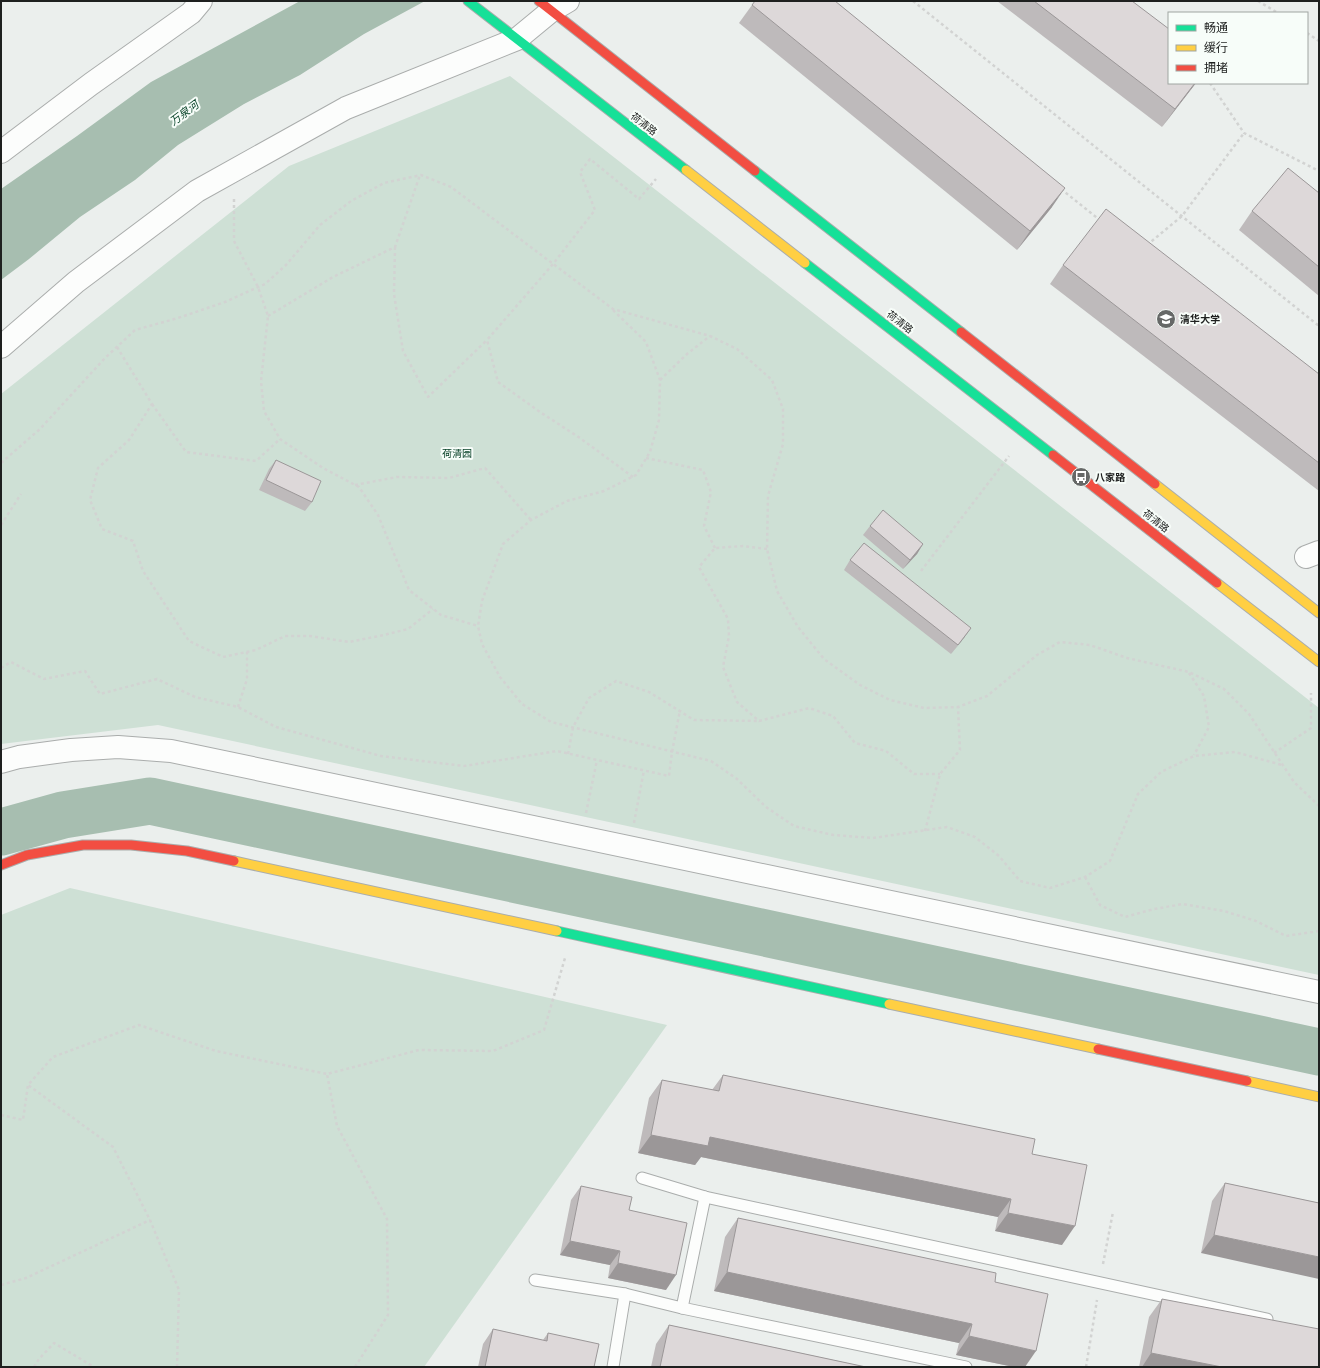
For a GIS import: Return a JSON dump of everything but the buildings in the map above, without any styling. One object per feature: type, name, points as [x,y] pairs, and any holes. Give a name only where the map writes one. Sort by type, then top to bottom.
[{"type":"main road","name":"荷清路","points":[[468,1],[1319,662]]},
{"type":"main road","points":[[553,4],[1319,613]]},
{"type":"main road","points":[[1,865],[26,856],[83,845],[131,845],[187,851],[1319,1097]]},
{"type":"street","points":[[1,152],[91,84],[191,12],[201,1]]},
{"type":"street","points":[[1,347],[89,273],[197,191],[346,108],[517,39],[553,4]]},
{"type":"street","points":[[1,762],[18,757],[70,750],[118,747],[171,750],[1319,992]]},
{"type":"lane","points":[[642,1178],[704,1197],[1281,1322]]},
{"type":"lane","points":[[682,1308],[704,1197]]},
{"type":"lane","points":[[536,1280],[625,1294],[682,1308],[966,1367]]},
{"type":"lane","points":[[613,1367],[625,1294]]},
{"type":"path","points":[[913,1],[1319,326]]},
{"type":"path","points":[[1258,1],[1276,12]]},
{"type":"path","points":[[1308,34],[1319,40]]},
{"type":"path","points":[[1211,84],[1244,133],[1319,171]]},
{"type":"path","points":[[1145,246],[1182,216],[1244,133]]},
{"type":"path","points":[[420,175],[395,247],[394,294],[403,351],[428,397],[487,340],[553,264],[595,210],[580,172],[590,159],[639,199],[656,179]]},
{"type":"path","points":[[234,170],[234,241],[258,287],[268,316],[261,381],[264,411],[280,438],[323,468],[359,487],[378,515],[410,590],[441,615],[478,626]]},
{"type":"path","points":[[1,463],[40,429],[105,358],[135,330],[178,318],[225,302],[265,284],[286,265],[320,225],[351,201],[384,183],[420,175],[451,187],[613,310],[646,342],[660,380],[659,420],[650,452],[636,475],[604,491],[567,501],[531,520],[503,544],[482,601],[478,626],[482,644],[500,677],[522,704],[551,722],[711,761],[737,779],[766,807],[794,826],[834,835],[873,838],[947,827],[975,837],[999,856],[1020,881],[1050,888],[1084,877],[1110,861],[1138,794],[1161,772],[1194,756],[1235,752],[1283,766]]},
{"type":"path","points":[[1059,188],[1102,222]]},
{"type":"path","points":[[268,316],[333,277],[395,247]]},
{"type":"path","points":[[613,310],[710,336],[737,349],[772,380],[783,409],[783,444],[768,496],[767,549],[776,592],[798,627],[824,659],[860,685],[890,700],[924,708],[958,708],[987,696],[1037,655],[1060,642],[1090,645],[1127,658],[1189,672],[1224,689],[1249,714],[1294,782],[1319,806]]},
{"type":"path","points":[[660,380],[687,354],[710,336]]},
{"type":"path","points":[[487,340],[498,382],[580,438],[633,477]]},
{"type":"path","points":[[117,346],[152,404],[186,452],[256,461],[280,438]]},
{"type":"path","points":[[152,404],[129,440],[98,468],[90,500],[102,529],[133,541],[143,571],[190,642],[223,657],[256,650],[285,636],[310,636],[349,642],[408,629],[433,609]]},
{"type":"path","points":[[921,571],[1009,456]]},
{"type":"path","points":[[646,458],[703,470],[711,492],[704,526],[715,548]]},
{"type":"path","points":[[355,485],[397,477],[449,478],[485,468],[531,520]]},
{"type":"path","points":[[1,525],[21,494]]},
{"type":"path","points":[[759,721],[737,702],[723,667],[729,636],[728,619],[698,567],[715,548],[743,546],[767,549]]},
{"type":"path","points":[[238,707],[247,679],[247,652]]},
{"type":"path","points":[[1,668],[11,662],[44,679],[85,671],[100,694],[157,679],[194,697],[238,707],[276,727],[381,756],[464,766],[557,751],[669,776],[680,710]]},
{"type":"path","points":[[1189,672],[1204,696],[1209,727],[1194,756]]},
{"type":"path","points":[[568,754],[573,727],[590,698],[616,682],[649,692],[694,720],[759,721],[810,708],[833,716],[856,743],[886,751],[914,774],[940,774]]},
{"type":"path","points":[[1274,752],[1311,728],[1311,693]]},
{"type":"path","points":[[925,831],[940,774],[960,750],[958,708]]},
{"type":"path","points":[[581,837],[597,760]]},
{"type":"path","points":[[629,847],[644,770]]},
{"type":"path","points":[[1084,877],[1100,905],[1125,917],[1154,909],[1183,904],[1224,911],[1256,921],[1286,936],[1319,930]]},
{"type":"path","points":[[1,1116],[23,1120],[28,1085],[53,1057],[139,1025],[216,1051],[327,1074],[419,1050],[493,1051],[544,1030],[571,934]]},
{"type":"path","points":[[327,1074],[337,1126],[387,1220],[388,1315],[355,1367]]},
{"type":"path","points":[[28,1085],[113,1148],[150,1220],[179,1290],[177,1367]]},
{"type":"path","points":[[1,1285],[26,1278],[46,1270],[150,1220]]},
{"type":"path","points":[[34,1367],[39,1359],[54,1343],[94,1367]]},
{"type":"green space","name":"荷清园","points":[[510,76],[1319,708],[1319,975],[158,725],[1,744],[1,394],[289,166]]},
{"type":"green space","points":[[70,888],[667,1025],[424,1367],[1,1367],[1,915]]},
{"type":"water","name":"万泉河","points":[[300,1],[425,1],[364,34],[300,75],[244,104],[178,145],[135,180],[80,217],[1,280],[1,189],[151,82]]},
{"type":"waterway","points":[[1,832],[63,815],[150,801],[1319,1052]]},
{"type":"traffic: fast","points":[[468,1],[686,170]]},
{"type":"traffic: fast","points":[[755,171],[961,332]]},
{"type":"traffic: fast","points":[[805,263],[1053,455]]},
{"type":"traffic: fast","points":[[557,931],[889,1004]]},
{"type":"traffic: slow","points":[[686,170],[805,263]]},
{"type":"traffic: slow","points":[[1155,484],[1319,613]]},
{"type":"traffic: slow","points":[[1217,583],[1319,662]]},
{"type":"traffic: slow","points":[[234,861],[557,931]]},
{"type":"traffic: slow","points":[[889,1004],[1098,1049]]},
{"type":"traffic: slow","points":[[1247,1081],[1319,1097]]},
{"type":"traffic: jam","points":[[539,1],[755,171]]},
{"type":"traffic: jam","points":[[961,332],[1155,484]]},
{"type":"traffic: jam","points":[[1053,455],[1217,583]]},
{"type":"traffic: jam","points":[[1,865],[27,855],[83,845],[131,845],[187,851],[234,861]]},
{"type":"traffic: jam","points":[[1098,1049],[1247,1081]]},
{"type":"place","name":"清华大学","points":[[1166,319]]},
{"type":"place","name":"八家路","points":[[1081,477]]}]
